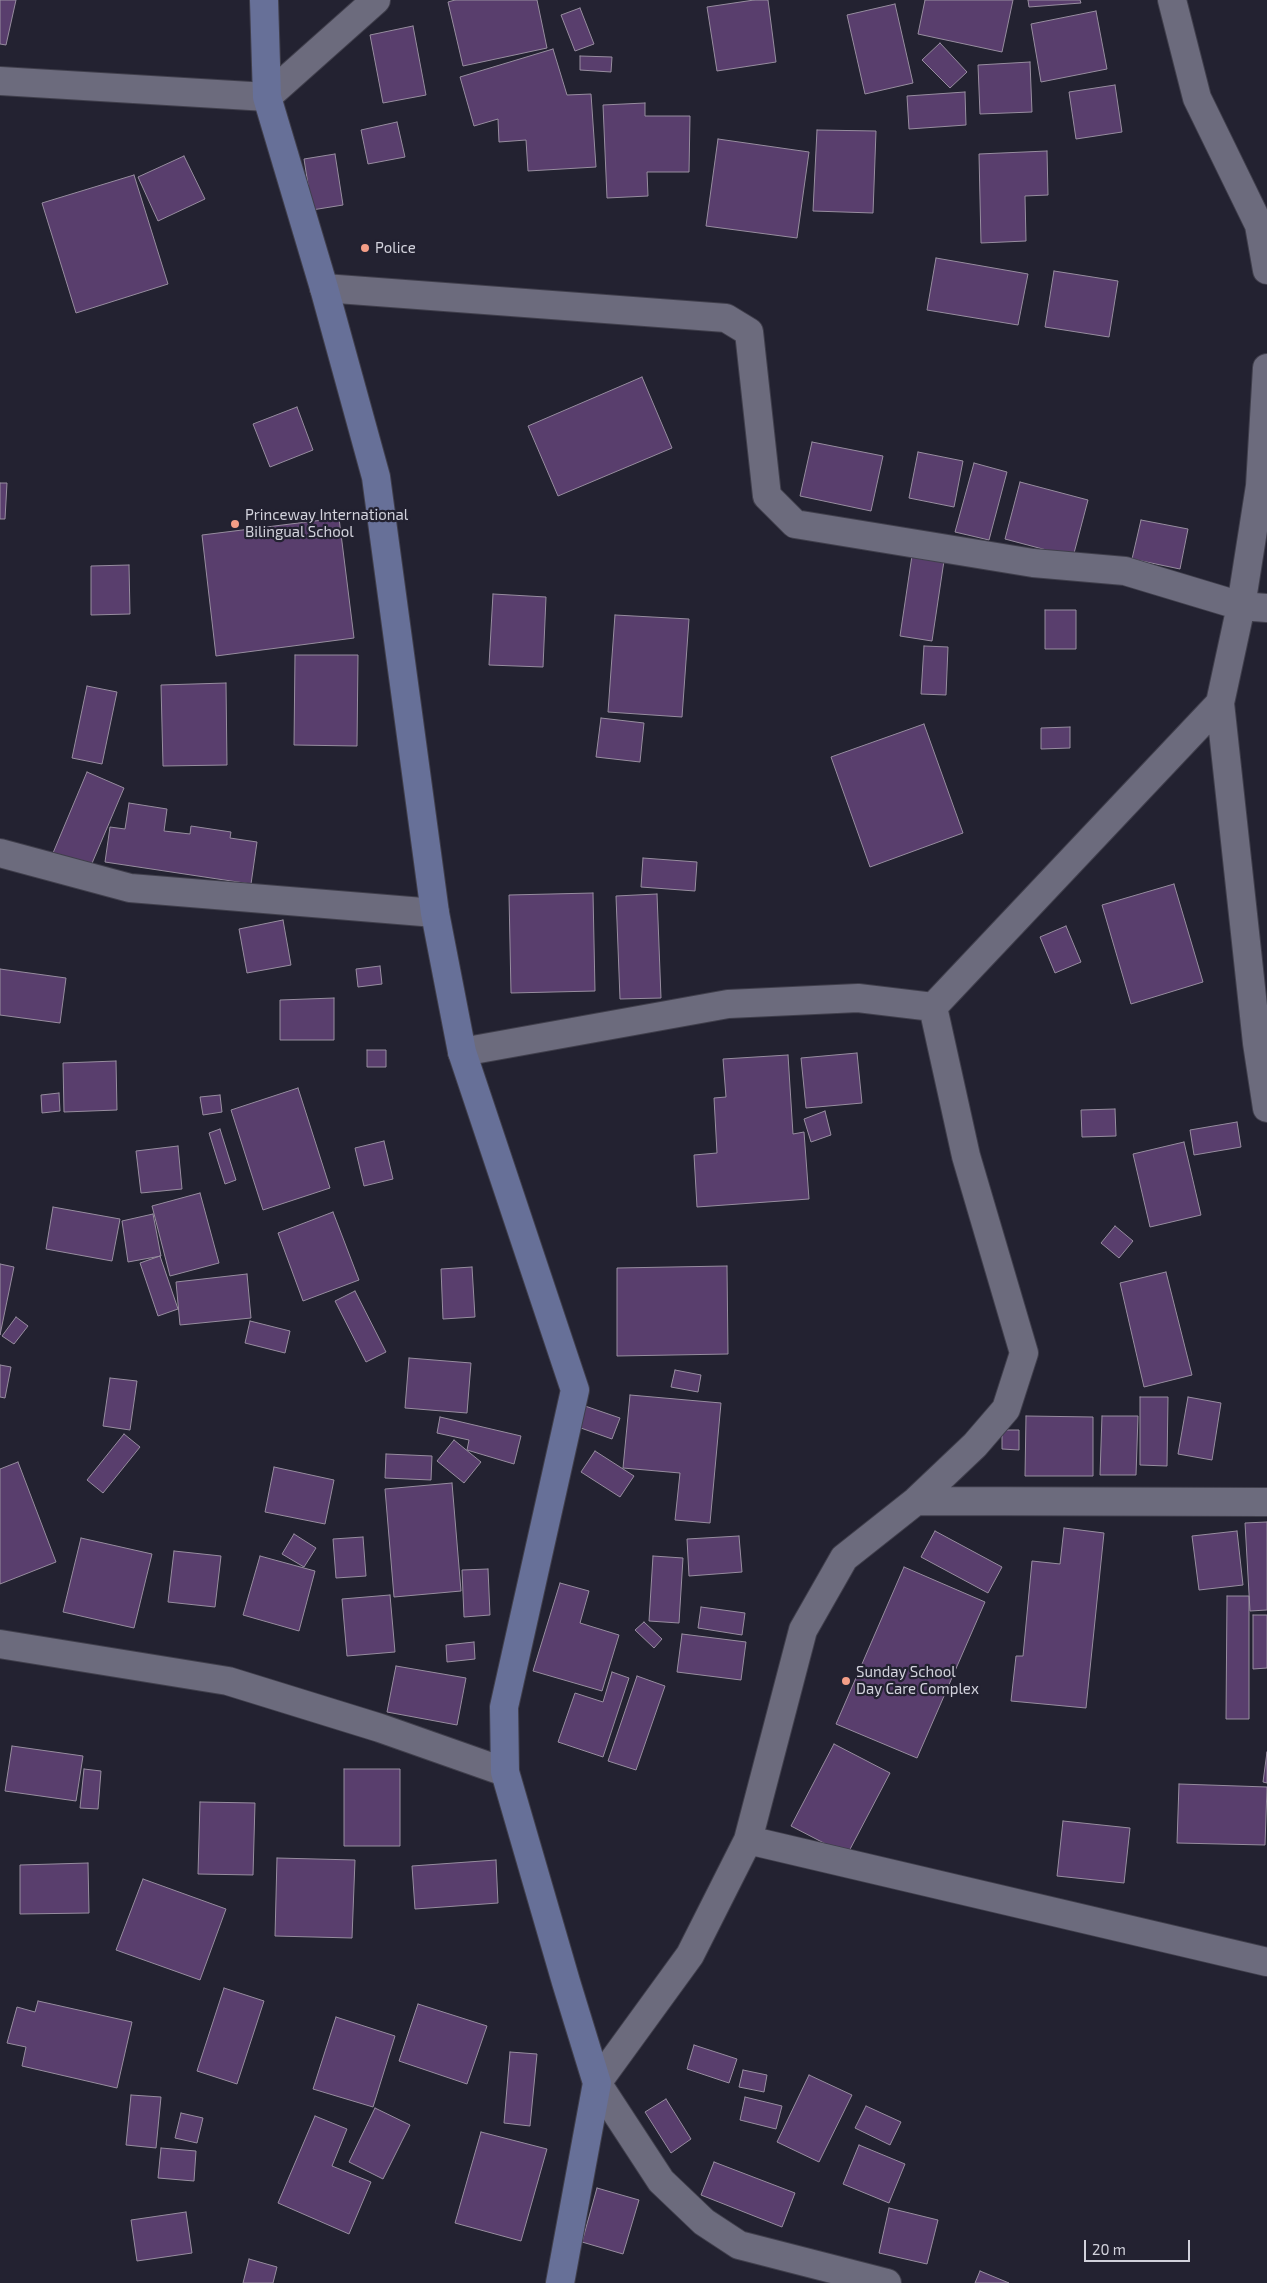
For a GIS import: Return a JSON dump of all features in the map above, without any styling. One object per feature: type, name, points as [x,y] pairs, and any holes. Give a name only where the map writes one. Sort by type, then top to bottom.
[{"type":"main road","points":[[264,0],[267,97],[324,288],[376,477],[435,912],[462,1052],[575,1390],[504,1707],[506,1772],[597,2083],[560,2283]]},
{"type":"street","points":[[0,81],[267,97],[376,0]]},
{"type":"street","points":[[1172,0],[1197,98],[1263,214],[1267,270]]},
{"type":"street","points":[[324,288],[726,318],[748,332],[767,496],[795,524],[1033,563],[1125,571],[1240,606],[1267,608]]},
{"type":"street","points":[[1267,368],[1260,486],[1240,606],[1220,703],[1257,1042],[1267,1108]]},
{"type":"street","points":[[933,1007],[1220,703]]},
{"type":"street","points":[[0,852],[130,888],[435,912]]},
{"type":"street","points":[[462,1052],[728,1004],[858,998],[933,1007]]},
{"type":"street","points":[[887,2283],[739,2245],[704,2222],[661,2181],[597,2083],[690,1955],[748,1840],[804,1630],[844,1558],[916,1501],[975,1446],[1006,1409],[1024,1353],[966,1156],[933,1007]]},
{"type":"street","points":[[916,1501],[1267,1502]]},
{"type":"street","points":[[0,1644],[228,1681],[380,1728],[506,1772]]},
{"type":"street","points":[[748,1840],[1267,1962]]},
{"type":"building","points":[[0,0],[16,0],[6,45],[0,44]]},
{"type":"building","points":[[455,0],[537,0],[547,48],[463,66],[448,2]]},
{"type":"building","points":[[754,0],[768,0],[776,62],[717,71],[707,7]]},
{"type":"building","points":[[925,0],[1013,0],[1002,52],[918,34]]},
{"type":"building","points":[[1028,0],[1080,0],[1081,3],[1029,7]]},
{"type":"building","points":[[895,4],[913,83],[865,94],[847,15]]},
{"type":"building","points":[[580,8],[594,44],[575,51],[561,15]]},
{"type":"building","points":[[1096,11],[1107,69],[1041,82],[1031,24]]},
{"type":"building","points":[[413,26],[426,95],[383,103],[370,35]]},
{"type":"building","points":[[940,43],[967,72],[950,88],[922,60]]},
{"type":"building","points":[[553,49],[567,95],[591,94],[596,167],[528,171],[526,140],[499,142],[498,119],[474,126],[460,77]]},
{"type":"building","points":[[580,56],[612,57],[611,72],[580,70]]},
{"type":"building","points":[[1030,62],[1032,112],[980,114],[978,65]]},
{"type":"building","points":[[1115,85],[1122,132],[1076,139],[1069,92]]},
{"type":"building","points":[[965,92],[966,125],[909,129],[907,96]]},
{"type":"building","points":[[645,103],[645,116],[690,116],[689,172],[647,172],[648,196],[607,198],[603,105]]},
{"type":"building","points":[[397,122],[405,157],[368,164],[361,130]]},
{"type":"building","points":[[817,130],[876,131],[873,213],[813,211]]},
{"type":"building","points":[[718,139],[809,152],[797,238],[706,226]]},
{"type":"building","points":[[1047,151],[1048,195],[1025,196],[1026,241],[981,243],[979,154]]},
{"type":"building","points":[[335,154],[343,205],[312,210],[304,159]]},
{"type":"building","points":[[184,156],[205,199],[158,221],[138,177]]},
{"type":"building","points":[[134,175],[168,284],[76,313],[42,203]]},
{"type":"building","points":[[936,258],[1028,274],[1018,325],[927,310]]},
{"type":"building","points":[[1054,271],[1118,281],[1109,337],[1045,327]]},
{"type":"building","points":[[642,377],[672,448],[558,496],[528,426]]},
{"type":"building","points":[[297,407],[313,450],[270,467],[253,424]]},
{"type":"building","points":[[812,442],[883,456],[871,511],[800,496]]},
{"type":"building","points":[[918,452],[963,461],[954,507],[909,498]]},
{"type":"building","points":[[974,463],[1007,472],[989,540],[955,532]]},
{"type":"building","points":[[1020,482],[1088,500],[1073,557],[1005,539]]},
{"type":"building","points":[[0,483],[7,483],[5,519],[0,519]]},
{"type":"building","points":[[339,518],[354,638],[216,656],[202,535]]},
{"type":"building","points":[[1141,520],[1188,529],[1180,569],[1132,559]]},
{"type":"building","points":[[913,549],[945,554],[932,641],[900,636]]},
{"type":"building","points":[[129,565],[130,614],[91,615],[91,566]]},
{"type":"building","points":[[493,594],[546,597],[543,667],[489,665]]},
{"type":"building","points":[[1045,610],[1076,610],[1076,649],[1045,649]]},
{"type":"building","points":[[615,615],[689,619],[682,717],[608,712]]},
{"type":"building","points":[[924,646],[948,647],[946,695],[921,694]]},
{"type":"building","points":[[295,655],[358,655],[357,746],[294,745]]},
{"type":"building","points":[[226,683],[227,765],[163,766],[161,685]]},
{"type":"building","points":[[87,686],[117,692],[102,764],[72,758]]},
{"type":"building","points":[[601,718],[644,723],[640,762],[596,757]]},
{"type":"building","points":[[924,724],[963,833],[870,867],[831,757]]},
{"type":"building","points":[[1070,727],[1070,748],[1041,749],[1041,728]]},
{"type":"building","points":[[87,772],[124,788],[90,868],[53,853]]},
{"type":"building","points":[[129,803],[167,809],[164,831],[190,834],[191,826],[231,832],[230,838],[257,842],[251,884],[105,862],[110,827],[125,829]]},
{"type":"building","points":[[643,858],[697,862],[695,891],[641,887]]},
{"type":"building","points":[[1174,884],[1203,982],[1131,1004],[1102,905]]},
{"type":"building","points":[[593,893],[595,991],[511,993],[509,895]]},
{"type":"building","points":[[657,894],[661,998],[620,999],[616,896]]},
{"type":"building","points":[[283,920],[291,965],[247,973],[239,929]]},
{"type":"building","points":[[1066,926],[1081,962],[1055,973],[1040,937]]},
{"type":"building","points":[[380,966],[382,984],[358,987],[356,969]]},
{"type":"building","points":[[0,969],[66,978],[60,1023],[0,1015]]},
{"type":"building","points":[[334,998],[334,1040],[280,1040],[280,1000]]},
{"type":"building","points":[[367,1050],[386,1050],[386,1067],[367,1067]]},
{"type":"building","points":[[857,1053],[862,1103],[806,1108],[801,1058]]},
{"type":"building","points":[[788,1055],[793,1134],[804,1132],[809,1199],[697,1207],[694,1155],[717,1153],[714,1098],[726,1097],[723,1059]]},
{"type":"building","points":[[116,1061],[117,1110],[64,1112],[63,1063]]},
{"type":"building","points":[[298,1088],[330,1188],[263,1210],[231,1110]]},
{"type":"building","points":[[59,1093],[60,1111],[42,1113],[41,1095]]},
{"type":"building","points":[[220,1095],[222,1112],[203,1115],[200,1097]]},
{"type":"building","points":[[1115,1109],[1116,1136],[1082,1137],[1081,1110]]},
{"type":"building","points":[[825,1111],[831,1135],[811,1142],[804,1119]]},
{"type":"building","points":[[1237,1122],[1241,1147],[1194,1155],[1190,1130]]},
{"type":"building","points":[[220,1129],[236,1180],[225,1184],[209,1133]]},
{"type":"building","points":[[384,1141],[393,1179],[364,1186],[355,1148]]},
{"type":"building","points":[[1184,1142],[1201,1215],[1150,1227],[1133,1154]]},
{"type":"building","points":[[178,1146],[182,1189],[141,1193],[136,1151]]},
{"type":"building","points":[[200,1193],[219,1263],[170,1276],[152,1206]]},
{"type":"building","points":[[53,1207],[120,1219],[112,1261],[46,1249]]},
{"type":"building","points":[[333,1212],[359,1280],[303,1301],[278,1233]]},
{"type":"building","points":[[153,1214],[161,1256],[128,1262],[122,1221]]},
{"type":"building","points":[[1115,1226],[1133,1241],[1119,1258],[1101,1243]]},
{"type":"building","points":[[160,1256],[178,1309],[158,1316],[140,1263]]},
{"type":"building","points":[[0,1264],[14,1267],[0,1335]]},
{"type":"building","points":[[727,1266],[728,1354],[617,1356],[617,1268]]},
{"type":"building","points":[[472,1267],[475,1317],[443,1319],[441,1269]]},
{"type":"building","points":[[1166,1272],[1192,1375],[1144,1387],[1120,1283]]},
{"type":"building","points":[[247,1274],[251,1318],[180,1325],[176,1282]]},
{"type":"building","points":[[355,1291],[386,1352],[366,1362],[335,1301]]},
{"type":"building","points":[[16,1317],[28,1326],[14,1344],[2,1336]]},
{"type":"building","points":[[250,1321],[290,1331],[285,1353],[245,1343]]},
{"type":"building","points":[[409,1358],[471,1363],[467,1413],[405,1408]]},
{"type":"building","points":[[0,1365],[11,1367],[5,1398],[0,1397]]},
{"type":"building","points":[[675,1370],[701,1375],[698,1392],[671,1387]]},
{"type":"building","points":[[110,1378],[137,1381],[130,1430],[103,1426]]},
{"type":"building","points":[[630,1395],[721,1403],[710,1523],[675,1520],[680,1473],[623,1468]]},
{"type":"building","points":[[1140,1397],[1168,1397],[1167,1466],[1140,1465]]},
{"type":"building","points":[[1188,1397],[1221,1403],[1212,1460],[1178,1454]]},
{"type":"building","points":[[585,1406],[620,1418],[612,1439],[578,1427]]},
{"type":"building","points":[[1026,1416],[1093,1417],[1093,1476],[1025,1476]]},
{"type":"building","points":[[1102,1416],[1138,1416],[1136,1475],[1100,1475]]},
{"type":"building","points":[[440,1417],[521,1436],[514,1464],[467,1450],[469,1440],[437,1433]]},
{"type":"building","points":[[1002,1430],[1019,1430],[1019,1450],[1002,1449]]},
{"type":"building","points":[[124,1434],[140,1447],[103,1493],[87,1480]]},
{"type":"building","points":[[454,1440],[481,1462],[464,1483],[437,1461]]},
{"type":"building","points":[[595,1451],[634,1476],[620,1497],[581,1472]]},
{"type":"building","points":[[386,1454],[432,1456],[431,1480],[385,1478]]},
{"type":"building","points":[[18,1462],[56,1562],[0,1584],[0,1469]]},
{"type":"building","points":[[274,1467],[334,1480],[325,1524],[265,1512]]},
{"type":"building","points":[[452,1483],[461,1591],[394,1597],[385,1489]]},
{"type":"building","points":[[1267,1522],[1267,1610],[1250,1611],[1245,1523]]},
{"type":"building","points":[[1064,1528],[1104,1533],[1086,1708],[1011,1701],[1016,1656],[1023,1656],[1032,1561],[1060,1564]]},
{"type":"building","points":[[935,1531],[1002,1567],[988,1593],[921,1557]]},
{"type":"building","points":[[1237,1531],[1243,1585],[1199,1590],[1192,1536]]},
{"type":"building","points":[[294,1534],[316,1548],[304,1567],[282,1554]]},
{"type":"building","points":[[739,1536],[742,1572],[689,1576],[687,1539]]},
{"type":"building","points":[[363,1537],[366,1576],[336,1578],[333,1539]]},
{"type":"building","points":[[81,1538],[152,1554],[134,1628],[63,1612]]},
{"type":"building","points":[[174,1551],[221,1556],[215,1607],[168,1602]]},
{"type":"building","points":[[260,1556],[315,1571],[299,1631],[243,1615]]},
{"type":"building","points":[[653,1556],[683,1558],[679,1623],[649,1621]]},
{"type":"building","points":[[904,1567],[985,1602],[917,1758],[836,1724]]},
{"type":"building","points":[[488,1569],[490,1615],[464,1617],[462,1570]]},
{"type":"building","points":[[560,1583],[589,1591],[580,1623],[619,1635],[602,1691],[533,1671]]},
{"type":"building","points":[[390,1595],[395,1652],[347,1656],[342,1599]]},
{"type":"building","points":[[1227,1596],[1249,1596],[1249,1719],[1226,1719]]},
{"type":"building","points":[[701,1607],[745,1613],[742,1635],[698,1628]]},
{"type":"building","points":[[1253,1615],[1267,1615],[1267,1668],[1253,1669]]},
{"type":"building","points":[[644,1622],[662,1639],[654,1648],[635,1630]]},
{"type":"building","points":[[682,1634],[746,1642],[741,1680],[677,1672]]},
{"type":"building","points":[[474,1642],[475,1659],[447,1662],[446,1645]]},
{"type":"building","points":[[396,1666],[466,1678],[457,1725],[387,1712]]},
{"type":"building","points":[[612,1672],[629,1678],[603,1757],[558,1742],[575,1693],[603,1702]]},
{"type":"building","points":[[637,1676],[665,1686],[636,1770],[608,1761]]},
{"type":"building","points":[[834,1744],[890,1773],[847,1855],[791,1826]]},
{"type":"building","points":[[12,1746],[83,1756],[76,1801],[5,1791]]},
{"type":"building","points":[[1267,1752],[1267,1783],[1263,1782]]},
{"type":"building","points":[[84,1769],[101,1771],[98,1809],[80,1808]]},
{"type":"building","points":[[344,1769],[400,1769],[400,1846],[344,1846]]},
{"type":"building","points":[[1179,1784],[1267,1787],[1265,1845],[1177,1843]]},
{"type":"building","points":[[200,1802],[255,1803],[253,1875],[198,1874]]},
{"type":"building","points":[[1063,1821],[1130,1828],[1124,1883],[1057,1876]]},
{"type":"building","points":[[277,1858],[355,1860],[352,1938],[275,1936]]},
{"type":"building","points":[[496,1860],[498,1903],[415,1909],[412,1866]]},
{"type":"building","points":[[88,1863],[89,1913],[20,1914],[20,1865]]},
{"type":"building","points":[[143,1879],[226,1909],[200,1980],[116,1950]]},
{"type":"building","points":[[224,1988],[264,2001],[237,2084],[197,2071]]},
{"type":"building","points":[[38,2001],[132,2022],[117,2088],[22,2066],[26,2047],[7,2043],[17,2007],[35,2012]]},
{"type":"building","points":[[418,2004],[487,2026],[467,2084],[399,2061]]},
{"type":"building","points":[[336,2017],[395,2036],[373,2107],[313,2089]]},
{"type":"building","points":[[694,2045],[737,2059],[729,2083],[687,2069]]},
{"type":"building","points":[[510,2052],[537,2054],[530,2126],[504,2123]]},
{"type":"building","points":[[743,2070],[767,2075],[764,2092],[739,2087]]},
{"type":"building","points":[[809,2075],[852,2095],[819,2162],[777,2142]]},
{"type":"building","points":[[131,2095],[161,2097],[156,2148],[126,2145]]},
{"type":"building","points":[[745,2097],[782,2106],[776,2129],[740,2120]]},
{"type":"building","points":[[666,2099],[691,2139],[671,2153],[645,2112]]},
{"type":"building","points":[[866,2106],[901,2122],[890,2145],[855,2128]]},
{"type":"building","points":[[375,2108],[410,2125],[383,2179],[349,2162]]},
{"type":"building","points":[[181,2113],[203,2118],[197,2143],[175,2138]]},
{"type":"building","points":[[315,2116],[347,2129],[332,2166],[371,2182],[349,2234],[278,2203]]},
{"type":"building","points":[[481,2132],[547,2149],[521,2241],[455,2223]]},
{"type":"building","points":[[859,2145],[905,2164],[889,2203],[843,2184]]},
{"type":"building","points":[[161,2148],[196,2151],[194,2181],[158,2178]]},
{"type":"building","points":[[714,2162],[795,2193],[782,2227],[701,2195]]},
{"type":"building","points":[[597,2188],[639,2200],[623,2254],[582,2242]]},
{"type":"building","points":[[889,2208],[938,2220],[927,2264],[879,2253]]},
{"type":"building","points":[[186,2212],[192,2253],[137,2261],[131,2220]]},
{"type":"building","points":[[249,2259],[277,2267],[273,2283],[243,2283]]},
{"type":"building","points":[[980,2271],[1009,2283],[975,2283]]},
{"type":"place","name":"Police","points":[[365,248]]},
{"type":"place","name":"Princeway International Bilingual School","points":[[235,524]]},
{"type":"place","name":"Sunday School Day Care Complex","points":[[846,1681]]}]
